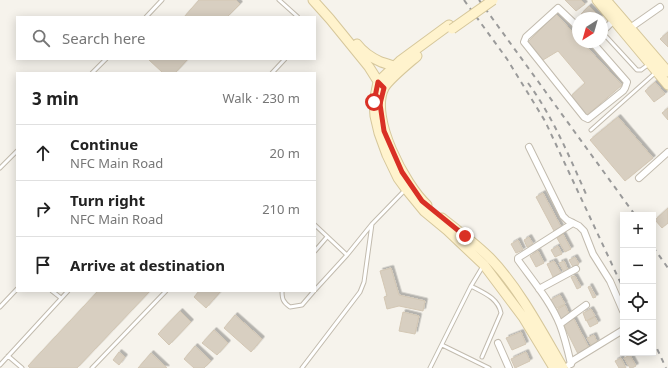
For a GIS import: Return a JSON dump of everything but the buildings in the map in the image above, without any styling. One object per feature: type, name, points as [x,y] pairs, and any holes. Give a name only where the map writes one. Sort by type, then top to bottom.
[{"type":"main road","points":[[313,0],[330,19],[381,85],[380,104],[384,131],[410,185],[422,201],[489,258],[502,272],[567,367]]},
{"type":"main road","points":[[321,0],[369,56],[398,68]]},
{"type":"main road","points":[[484,0],[398,68],[381,85],[374,102],[376,122],[387,155],[398,178],[424,211],[447,230],[484,265],[523,317],[554,368]]},
{"type":"main road","points":[[450,27],[493,0]]},
{"type":"main road","points":[[597,0],[615,18],[650,63],[664,68]]},
{"type":"main road","points":[[606,0],[615,18],[630,28],[664,68],[668,85]]},
{"type":"street","points":[[630,28],[660,7]]},
{"type":"street","points":[[572,21],[558,8],[526,37],[524,42],[584,117],[588,119],[623,91],[627,82],[597,48]]},
{"type":"street","points":[[608,26],[615,18]]},
{"type":"street","points":[[529,147],[563,216],[565,219],[579,226],[584,231],[593,254],[610,282],[620,304]]},
{"type":"street","points":[[639,178],[668,152]]},
{"type":"street","points":[[567,367],[564,337],[560,324],[518,258],[573,223]]},
{"type":"street","points":[[539,289],[576,269]]},
{"type":"street","points":[[560,324],[586,306]]},
{"type":"street","points":[[567,367],[574,360],[620,332]]},
{"type":"street","points":[[498,343],[509,368]]},
{"type":"lane","points":[[147,16],[162,0]]},
{"type":"lane","points":[[279,0],[297,16]]},
{"type":"lane","points":[[608,39],[637,70],[642,70],[650,63]]},
{"type":"lane","points":[[93,72],[105,60]]},
{"type":"lane","points":[[273,72],[284,60]]},
{"type":"lane","points":[[591,130],[664,68]]},
{"type":"lane","points":[[0,168],[16,152]]},
{"type":"lane","points":[[316,290],[372,224],[406,189]]},
{"type":"lane","points":[[302,368],[360,292],[364,282],[372,224]]},
{"type":"lane","points":[[316,226],[346,255]]},
{"type":"lane","points":[[316,250],[327,236]]},
{"type":"lane","points":[[430,368],[471,286],[484,265]]},
{"type":"lane","points":[[471,286],[497,302],[500,306],[501,313],[482,357]]},
{"type":"lane","points":[[0,307],[16,290]]},
{"type":"lane","points":[[53,292],[61,298]]},
{"type":"lane","points":[[0,364],[67,292]]},
{"type":"lane","points":[[92,368],[165,292]]},
{"type":"lane","points":[[282,292],[282,298],[285,304],[290,307],[302,305],[314,292]]},
{"type":"lane","points":[[442,345],[489,368]]},
{"type":"lane","points":[[8,356],[22,368]]},
{"type":"railway","points":[[464,0],[507,59],[545,121],[621,284]]},
{"type":"railway","points":[[479,0],[633,212]]},
{"type":"railway","points":[[528,83],[553,123],[586,194]]},
{"type":"railway","points":[[654,248],[668,268]]},
{"type":"railway","points":[[656,346],[666,368]]},
{"type":"route","points":[[374,102],[378,82],[384,88],[380,104],[384,131],[402,172],[422,201],[465,236]]}]
